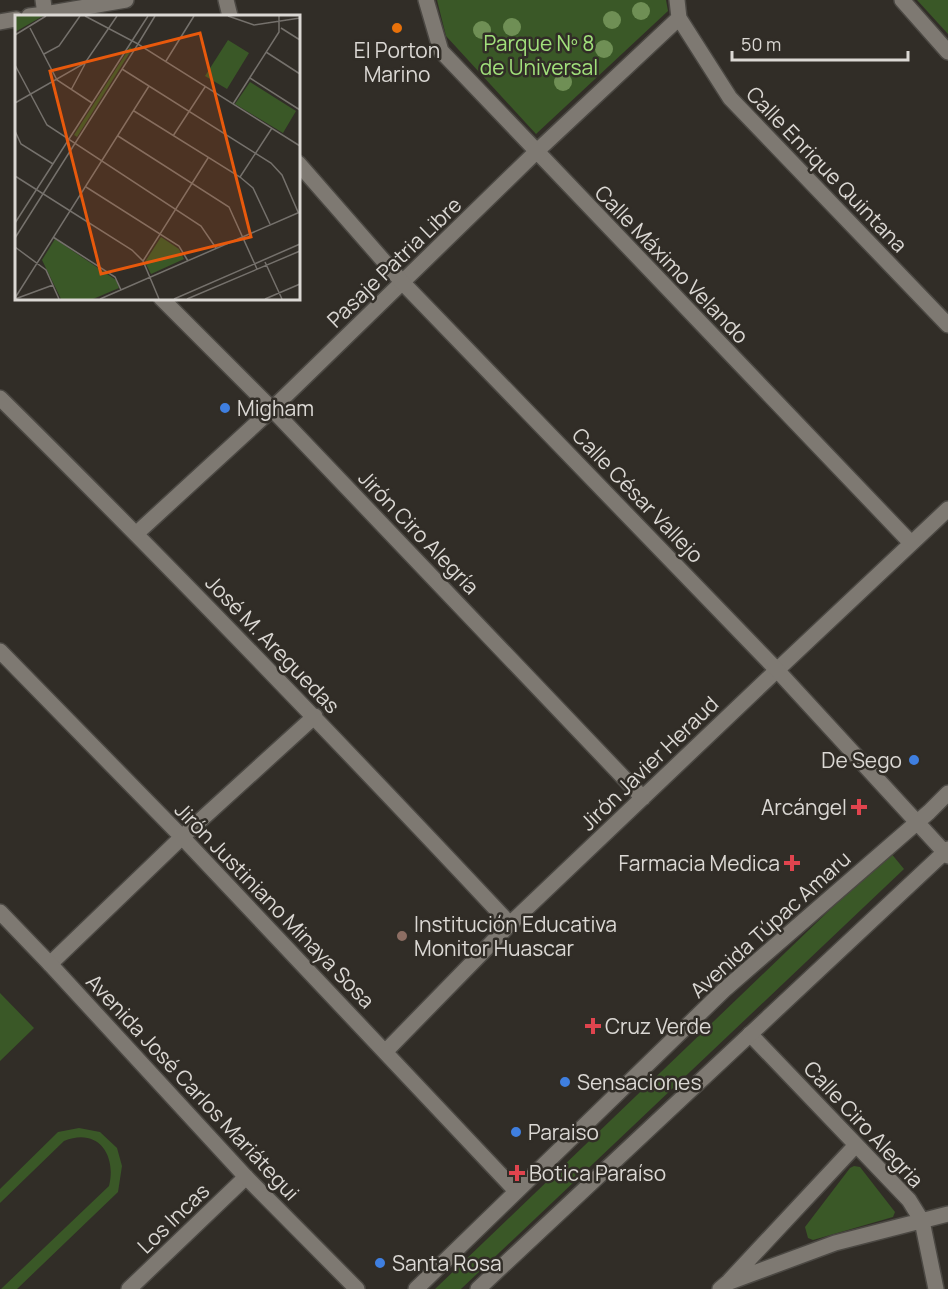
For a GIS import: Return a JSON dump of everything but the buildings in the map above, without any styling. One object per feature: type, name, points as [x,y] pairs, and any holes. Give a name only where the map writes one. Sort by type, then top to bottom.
[{"type":"street","points":[[44,10],[126,0]]},
{"type":"street","points":[[226,0],[230,15]]},
{"type":"street","name":"Calle Máximo Velando","points":[[426,0],[441,51],[911,543]]},
{"type":"street","name":"Calle Enrique Quintana","points":[[677,0],[679,18],[730,98],[948,325]]},
{"type":"street","points":[[902,0],[948,52]]},
{"type":"street","name":"Pasaje Patria Libre","points":[[137,533],[272,409],[536,152],[679,18]]},
{"type":"street","points":[[0,22],[15,19]]},
{"type":"street","name":"Calle César Vallejo","points":[[300,165],[403,283],[777,670],[947,852]]},
{"type":"street","name":"Jirón Ciro Alegría","points":[[163,300],[272,409],[643,798]]},
{"type":"street","name":"José M. Areguedas","points":[[0,398],[137,533],[315,716],[510,924]]},
{"type":"street","name":"Jirón Javier Heraud","points":[[385,1052],[510,924],[948,509]]},
{"type":"street","name":"Jirón Justiniano Minaya Sosa","points":[[0,651],[182,837],[516,1191]]},
{"type":"street","points":[[50,964],[182,837],[315,716]]},
{"type":"street","name":"Avenida Túpac Amaru","points":[[416,1289],[724,990],[948,793]]},
{"type":"street","points":[[478,1289],[947,852]]},
{"type":"street","name":"Avenida José Carlos Mariátegui","points":[[0,912],[246,1177],[357,1289]]},
{"type":"street","name":"Calle Ciro Alegria","points":[[750,1034],[909,1200],[922,1221],[936,1289]]},
{"type":"street","points":[[724,1286],[856,1145]]},
{"type":"street","name":"Los Incas","points":[[129,1289],[246,1177]]},
{"type":"street","points":[[724,1286],[835,1243],[948,1214]]},
{"type":"green space","name":"Parque Nº 8 de Universal","points":[[437,0],[666,0],[668,11],[536,134],[446,36]]},
{"type":"green space","points":[[917,0],[948,0],[948,34]]},
{"type":"green space","points":[[890,852],[904,869],[461,1289],[435,1289]]},
{"type":"green space","points":[[0,993],[34,1028],[0,1061]]},
{"type":"green space","points":[[79,1128],[100,1132],[117,1148],[122,1166],[118,1192],[17,1289],[1,1289],[109,1186],[110,1164],[102,1146],[86,1138],[76,1138],[64,1141],[0,1203],[0,1189],[58,1132]]},
{"type":"green space","points":[[860,1167],[895,1212],[893,1217],[813,1240],[808,1238],[805,1227],[850,1168]]},
{"type":"place","name":"El Porton Marino","points":[[397,28]]},
{"type":"place","name":"Migham","points":[[225,408]]},
{"type":"place","name":"De Sego","points":[[914,760]]},
{"type":"place","name":"Arcángel","points":[[859,807]]},
{"type":"place","name":"Farmacia Medica","points":[[792,863]]},
{"type":"place","name":"Institución Educativa Monitor Huascar","points":[[402,936]]},
{"type":"place","name":"Cruz Verde","points":[[593,1026]]},
{"type":"place","name":"Sensaciones","points":[[565,1082]]},
{"type":"place","name":"Paraiso","points":[[516,1132]]},
{"type":"place","name":"Botica Paraíso","points":[[517,1173]]},
{"type":"place","name":"Santa Rosa","points":[[380,1263]]}]
